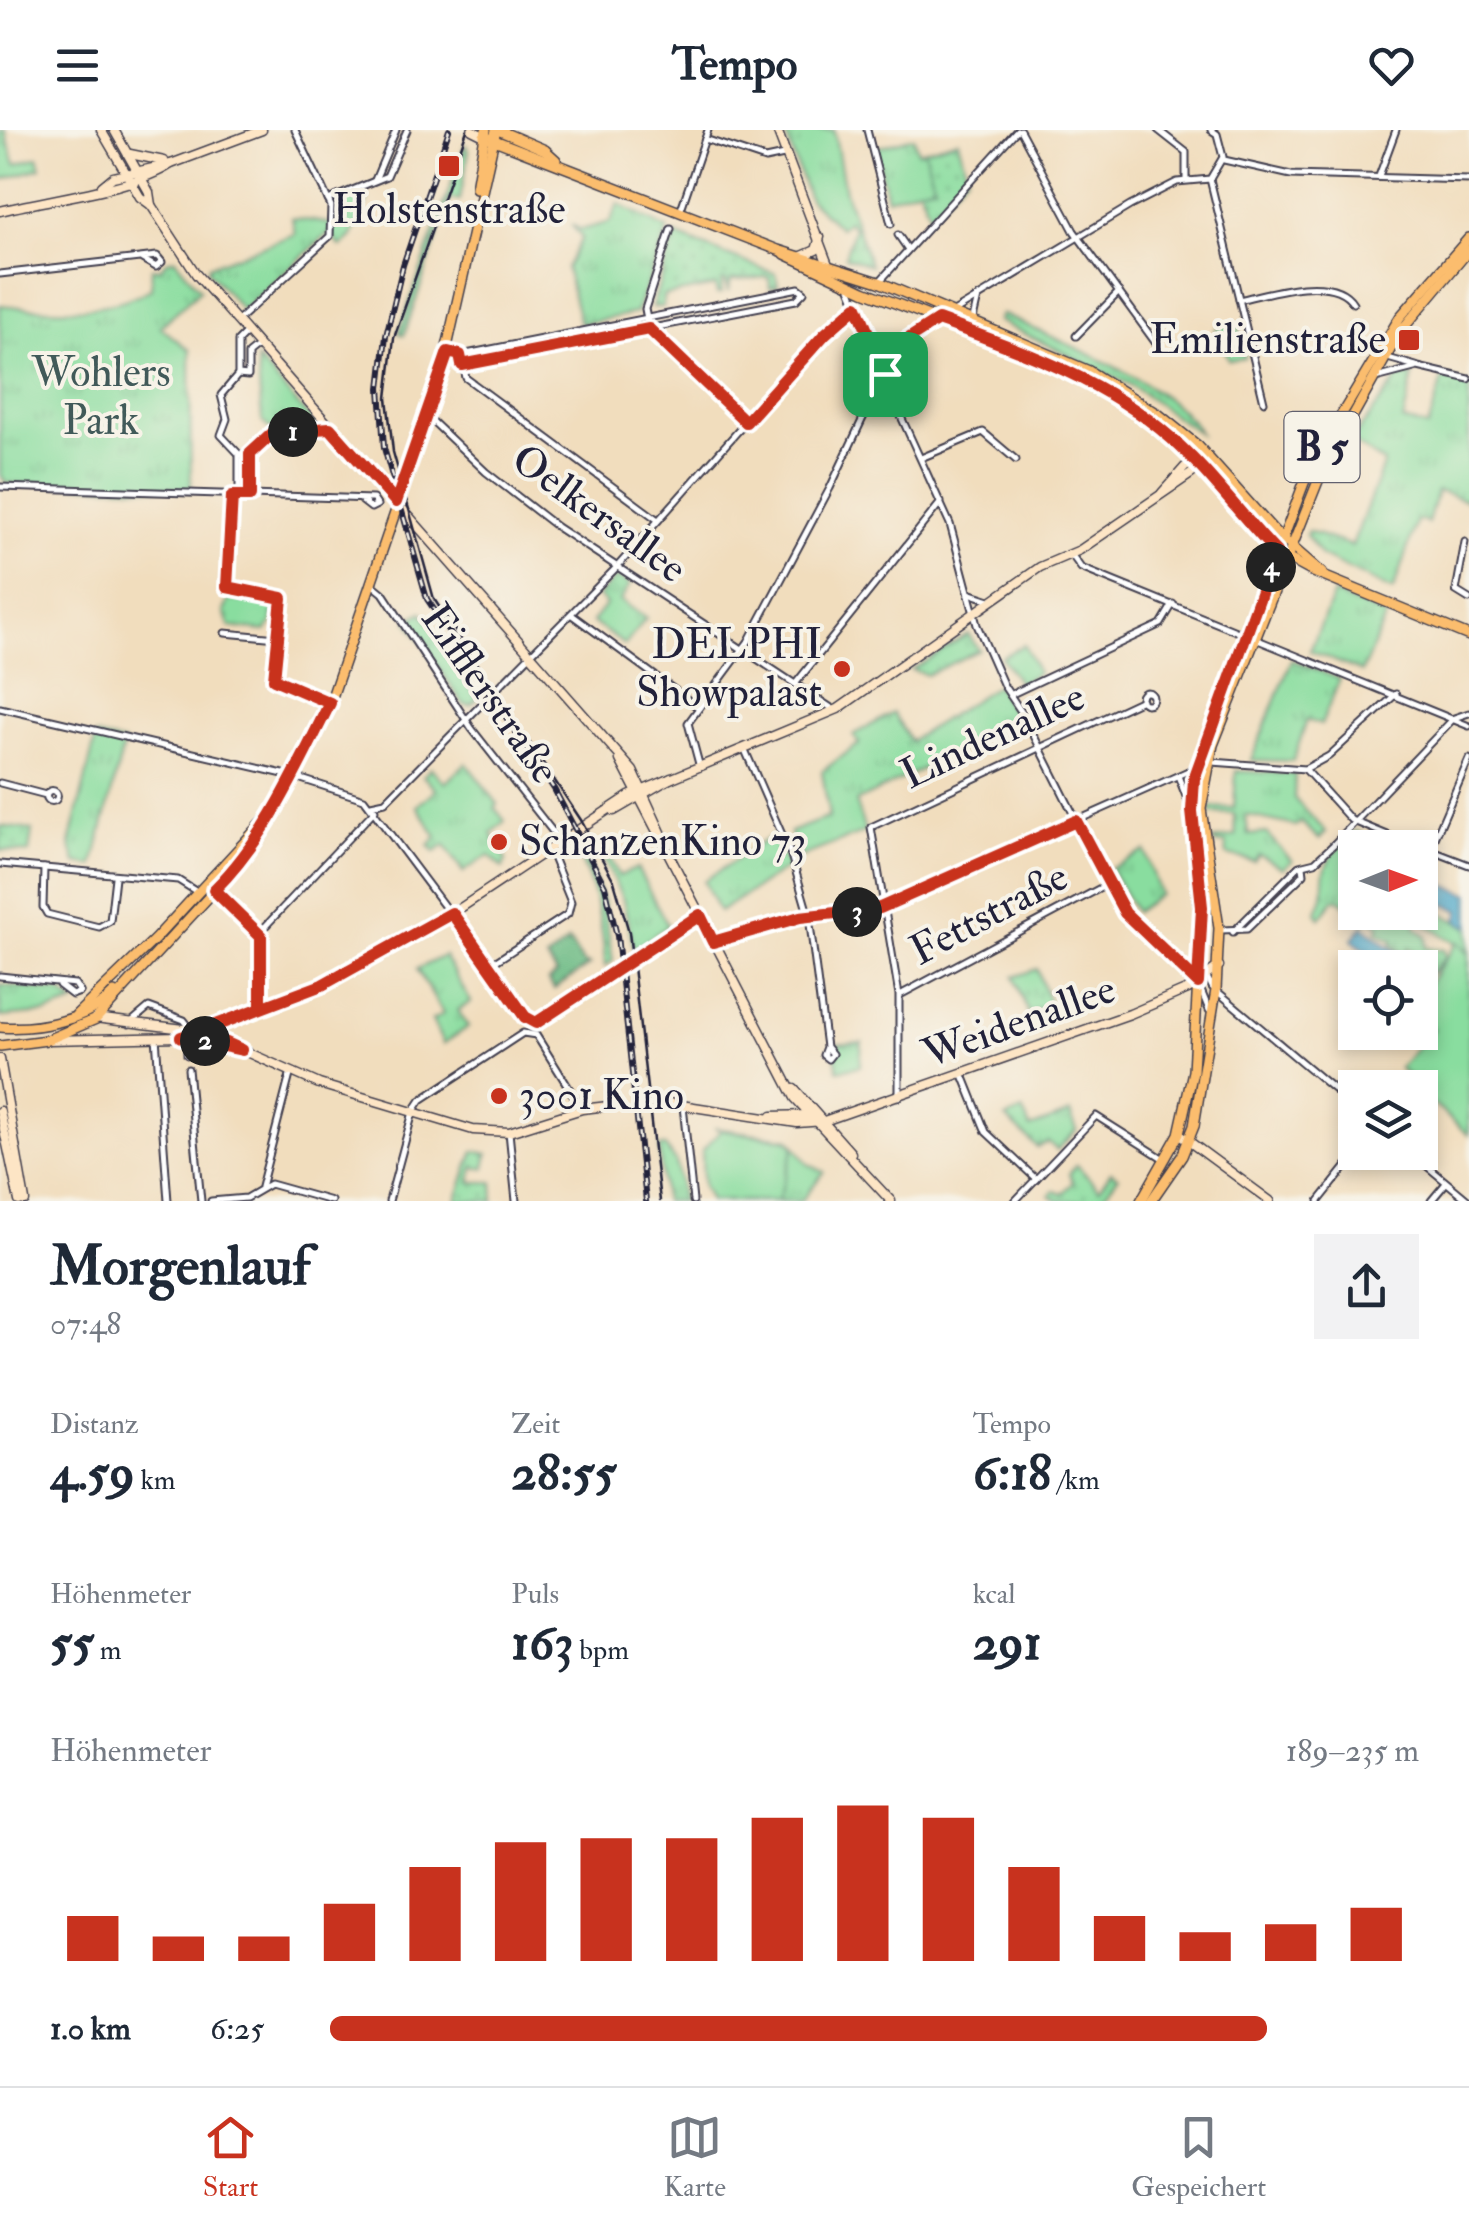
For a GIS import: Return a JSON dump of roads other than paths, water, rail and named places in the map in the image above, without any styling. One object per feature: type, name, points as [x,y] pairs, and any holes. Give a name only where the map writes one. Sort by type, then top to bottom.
[{"type":"main road","points":[[3,1029],[76,1014],[247,856],[292,776],[330,703],[428,417],[448,352],[492,133],[545,150],[556,160],[778,250],[849,285],[1084,379],[1150,421],[1199,460],[1218,466],[1262,518],[1322,573]]},
{"type":"main road","name":"B 5","points":[[1282,538],[1310,467],[1372,361],[1400,317],[1469,238]]},
{"type":"main road","points":[[778,250],[880,282],[1104,379],[1157,413],[1276,552],[1469,636]]},
{"type":"main road","name":"B 5","points":[[1292,548],[1322,471],[1386,357],[1414,312],[1469,250]]},
{"type":"main road","points":[[1262,518],[1282,518],[1291,510]]},
{"type":"main road","points":[[1141,1201],[1162,1158],[1184,1137],[1193,1071],[1202,981],[1201,892],[1192,811],[1197,767],[1282,538]]},
{"type":"main road","points":[[1151,1201],[1184,1137],[1216,990],[1219,928],[1202,829],[1202,790],[1208,761],[1292,548]]},
{"type":"main road","points":[[0,1046],[47,1040],[96,1019],[201,896]]},
{"type":"street","points":[[0,211],[142,179],[170,164],[262,130]]},
{"type":"street","points":[[237,321],[328,238],[332,212],[295,130]]},
{"type":"street","points":[[372,182],[396,130]]},
{"type":"street","points":[[328,200],[391,172],[406,130]]},
{"type":"street","points":[[472,130],[492,133]]},
{"type":"street","points":[[680,212],[708,130]]},
{"type":"street","points":[[778,130],[784,155],[820,238],[841,268]]},
{"type":"street","points":[[868,130],[891,224]]},
{"type":"street","points":[[880,282],[1018,130],[1079,236],[1155,342]]},
{"type":"street","points":[[1158,130],[1186,152],[1186,180]]},
{"type":"street","points":[[1378,176],[1396,130]]},
{"type":"street","points":[[1217,131],[1222,160],[1210,179],[1264,402]]},
{"type":"street","points":[[111,132],[136,158],[170,164]]},
{"type":"street","points":[[111,132],[130,182],[151,205],[196,274],[618,756],[642,794],[781,1074],[891,1201]]},
{"type":"street","points":[[706,139],[765,159],[784,155]]},
{"type":"street","points":[[127,151],[151,205]]},
{"type":"street","points":[[1222,160],[1291,174],[1469,180]]},
{"type":"street","points":[[102,186],[125,173],[170,164]]},
{"type":"street","points":[[700,764],[688,732],[699,708],[743,649],[818,512],[897,346],[1079,236],[1186,180],[1210,179]]},
{"type":"street","points":[[671,230],[645,308],[649,329],[746,422]]},
{"type":"street","points":[[898,235],[907,248]]},
{"type":"street","points":[[802,256],[816,250],[820,238]]},
{"type":"street","points":[[826,250],[834,278]]},
{"type":"street","points":[[0,274],[142,259]]},
{"type":"street","points":[[849,285],[941,502],[973,614],[1010,695],[1108,884],[1151,943],[1216,990],[1338,1093]]},
{"type":"street","points":[[448,352],[460,355],[799,288],[804,292],[796,300],[462,365]]},
{"type":"street","points":[[1239,300],[1311,288],[1340,293],[1353,303]]},
{"type":"street","points":[[1076,336],[1119,292]]},
{"type":"street","points":[[974,322],[972,308],[980,296]]},
{"type":"street","points":[[259,932],[373,808],[395,793],[616,568],[825,334],[857,306]]},
{"type":"street","points":[[246,333],[238,340],[238,375],[220,395],[227,411],[221,435],[239,454],[250,454],[274,432],[330,428]]},
{"type":"street","points":[[512,345],[514,355]]},
{"type":"street","points":[[238,375],[248,376],[248,354],[258,346]]},
{"type":"street","points":[[460,355],[466,378],[658,520]]},
{"type":"street","points":[[1372,361],[1386,357],[1469,379]]},
{"type":"street","points":[[1370,384],[1384,374],[1418,367]]},
{"type":"street","name":"Oelkersallee","points":[[428,417],[517,498],[616,568],[836,711]]},
{"type":"street","points":[[922,458],[983,432],[1016,460]]},
{"type":"street","points":[[239,454],[229,590],[282,598],[274,679],[330,703]]},
{"type":"street","points":[[250,454],[250,496]]},
{"type":"street","points":[[184,1038],[196,1030],[322,985],[452,913],[595,820],[674,775],[836,711],[1040,566],[1071,554],[1160,495],[1172,478],[1199,460]]},
{"type":"street","points":[[0,488],[362,501]]},
{"type":"street","points":[[796,683],[941,502]]},
{"type":"street","points":[[1466,542],[1456,592],[1469,600]]},
{"type":"street","points":[[1071,554],[1081,568],[1469,726]]},
{"type":"street","name":"Eifflerstraße","points":[[369,584],[383,593],[466,720],[561,842]]},
{"type":"street","points":[[969,594],[991,600]]},
{"type":"street","points":[[1010,695],[1160,624],[1173,604]]},
{"type":"street","points":[[572,614],[699,708]]},
{"type":"street","points":[[224,633],[277,638]]},
{"type":"street","points":[[1208,761],[1305,769],[1328,756],[1396,694]]},
{"type":"street","name":"Lindenallee","points":[[884,905],[870,827],[1142,700]]},
{"type":"street","points":[[0,708],[353,793],[373,808],[531,1022],[540,1022],[700,915]]},
{"type":"street","points":[[1219,928],[1233,932],[1303,866],[1315,862],[1454,718],[1469,713]]},
{"type":"street","points":[[745,750],[787,844],[809,917],[826,1047]]},
{"type":"street","points":[[1438,831],[1469,759]]},
{"type":"street","points":[[713,942],[809,917],[884,905],[1197,767]]},
{"type":"street","points":[[1305,769],[1356,822],[1376,830]]},
{"type":"street","points":[[1178,776],[1192,811]]},
{"type":"street","points":[[0,783],[46,795]]},
{"type":"street","points":[[490,965],[568,914],[570,902],[550,850]]},
{"type":"street","points":[[1438,853],[1469,866]]},
{"type":"street","points":[[0,864],[178,880],[201,896]]},
{"type":"street","points":[[44,868],[42,906],[47,914],[105,928],[110,920],[114,877]]},
{"type":"street","points":[[214,884],[259,932],[261,1008]]},
{"type":"street","name":"Fettstraße","points":[[899,995],[1108,884]]},
{"type":"street","points":[[884,905],[899,995],[900,1097]]},
{"type":"street","name":"Weidenallee","points":[[819,1118],[900,1097],[1130,1014],[1202,981],[1219,966]]},
{"type":"street","points":[[0,976],[56,984]]},
{"type":"street","points":[[1202,981],[1211,1018]]},
{"type":"street","points":[[129,1025],[149,1006],[291,1071],[473,1130],[509,1132],[582,1109],[616,1105]]},
{"type":"street","points":[[76,1014],[129,1025],[196,1030]]},
{"type":"street","points":[[388,1201],[413,1112],[430,1094],[529,1031],[536,1035],[582,1109]]},
{"type":"street","points":[[156,1038],[168,1201]]},
{"type":"street","points":[[184,1038],[187,1055]]},
{"type":"street","points":[[47,1040],[184,1038],[242,1050]]},
{"type":"street","points":[[0,1058],[22,1201]]},
{"type":"street","points":[[188,1070],[201,1201]]},
{"type":"street","points":[[261,1187],[291,1071]]},
{"type":"street","points":[[963,1075],[986,1132],[1036,1179]]},
{"type":"street","points":[[668,1104],[763,1117],[823,1131],[859,1165]]},
{"type":"street","points":[[683,1106],[693,1201]]},
{"type":"street","points":[[0,1111],[22,1201]]},
{"type":"street","points":[[1015,1201],[1096,1116],[1162,1158]]},
{"type":"street","points":[[763,1117],[819,1118]]},
{"type":"street","points":[[797,1124],[819,1118]]},
{"type":"street","points":[[819,1118],[823,1131]]},
{"type":"street","points":[[509,1132],[516,1201]]},
{"type":"street","points":[[1184,1137],[1270,1201]]},
{"type":"street","points":[[1320,1201],[1344,1170]]},
{"type":"street","points":[[1431,1170],[1469,1201]]},
{"type":"street","points":[[1431,1201],[1446,1183]]},
{"type":"street","points":[[211,1201],[248,1197],[261,1187],[278,1185],[331,1201]]},
{"type":"water","points":[[1438,883],[1469,894],[1469,928],[1457,920],[1460,911],[1438,901]]},
{"type":"water","points":[[1360,930],[1368,930],[1393,950],[1365,950],[1352,940]]},
{"type":"tram line","points":[[467,130],[394,338],[387,398],[393,452],[434,599],[581,820],[614,881],[629,932],[660,1201]]},
{"type":"railway","points":[[449,130],[403,265],[386,336],[380,388],[384,448],[427,599],[554,789],[605,886],[617,936],[646,1201]]},
{"type":"place","name":"Holstenstraße","points":[[449,166]]},
{"type":"place","name":"Emilienstraße","points":[[1409,340]]},
{"type":"place","name":"DELPHI Showpalast","points":[[842,669]]},
{"type":"place","name":"SchanzenKino 73","points":[[499,842]]},
{"type":"place","name":"3001 Kino","points":[[499,1096]]},
{"type":"park label","name":"Wohlers Park","points":[[101,397]]}]
